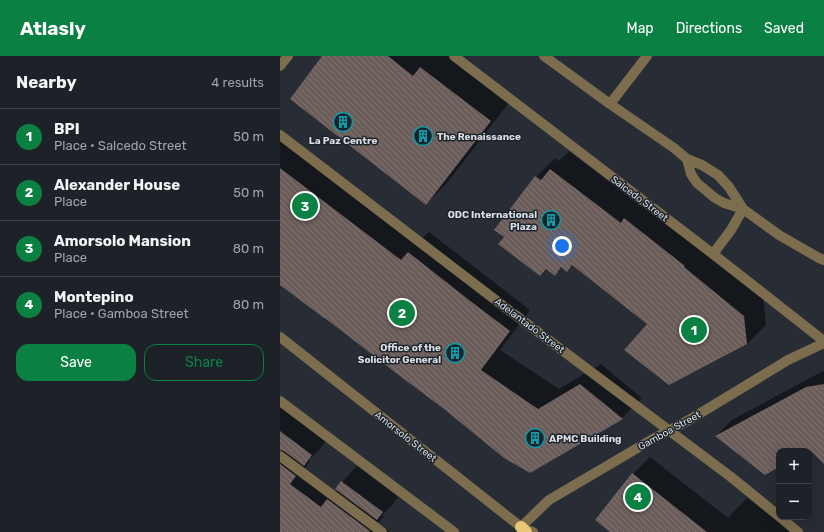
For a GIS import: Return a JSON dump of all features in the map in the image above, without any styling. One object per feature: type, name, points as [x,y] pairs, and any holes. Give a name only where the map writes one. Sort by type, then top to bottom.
[{"type":"street","points":[[280,66],[288,56]]},
{"type":"street","name":"Salcedo Street","points":[[454,56],[713,254],[824,342]]},
{"type":"street","points":[[544,56],[674,148],[687,159],[702,165],[718,175],[729,187],[743,209]]},
{"type":"street","points":[[610,104],[647,56]]},
{"type":"street","name":"Adelantado Street","points":[[280,135],[502,305],[731,477],[776,514]]},
{"type":"street","points":[[687,159],[691,174],[697,183],[715,198],[724,203],[743,209],[779,235],[824,260]]},
{"type":"street","points":[[713,254],[731,230],[743,209]]},
{"type":"street","name":"Amorsolo Street","points":[[280,338],[523,529],[533,532]]},
{"type":"street","name":"Gamboa Street","points":[[523,529],[549,500],[788,360],[824,342]]},
{"type":"street","points":[[280,401],[454,532]]},
{"type":"street","points":[[280,456],[382,532]]},
{"type":"street","name":"Adelantado Street","points":[[784,520],[798,532]]},
{"type":"building","points":[[322,56],[388,56],[413,76],[420,67],[491,121],[426,205],[290,99]]},
{"type":"building","points":[[280,168],[401,260],[408,252],[510,331],[481,370],[538,409],[580,384],[623,419],[530,473],[504,458],[444,409],[280,285]]},
{"type":"building","points":[[550,169],[621,223],[624,218],[685,266],[684,267],[744,316],[747,344],[669,385],[624,350],[647,324],[572,265],[567,272],[561,267],[555,276],[546,269],[540,276],[498,244],[504,237],[494,230],[535,176],[541,180]]},
{"type":"building","points":[[824,384],[824,464],[812,452],[812,448],[776,448],[776,469],[765,475],[715,436],[806,387]]},
{"type":"building","points":[[280,431],[312,455],[304,466],[284,451],[280,450]]},
{"type":"building","points":[[280,464],[296,476],[290,484],[321,507],[327,499],[370,531],[280,532]]},
{"type":"building","points":[[632,473],[707,532],[610,532],[595,520]]},
{"type":"building","points":[[341,481],[383,512],[377,520],[335,489]]},
{"type":"place","name":"La Paz Centre","points":[[343,122]]},
{"type":"place","name":"The Renaissance","points":[[423,136]]},
{"type":"place","name":"Amorsolo Mansion","points":[[305,206]]},
{"type":"place","name":"ODC International Plaza","points":[[551,220]]},
{"type":"place","name":"Alexander House","points":[[402,313]]},
{"type":"place","name":"BPI","points":[[694,330]]},
{"type":"place","name":"Office of the Solicitor General","points":[[455,353]]},
{"type":"place","name":"APMC Building","points":[[535,438]]},
{"type":"place","name":"Montepino","points":[[638,497]]}]
